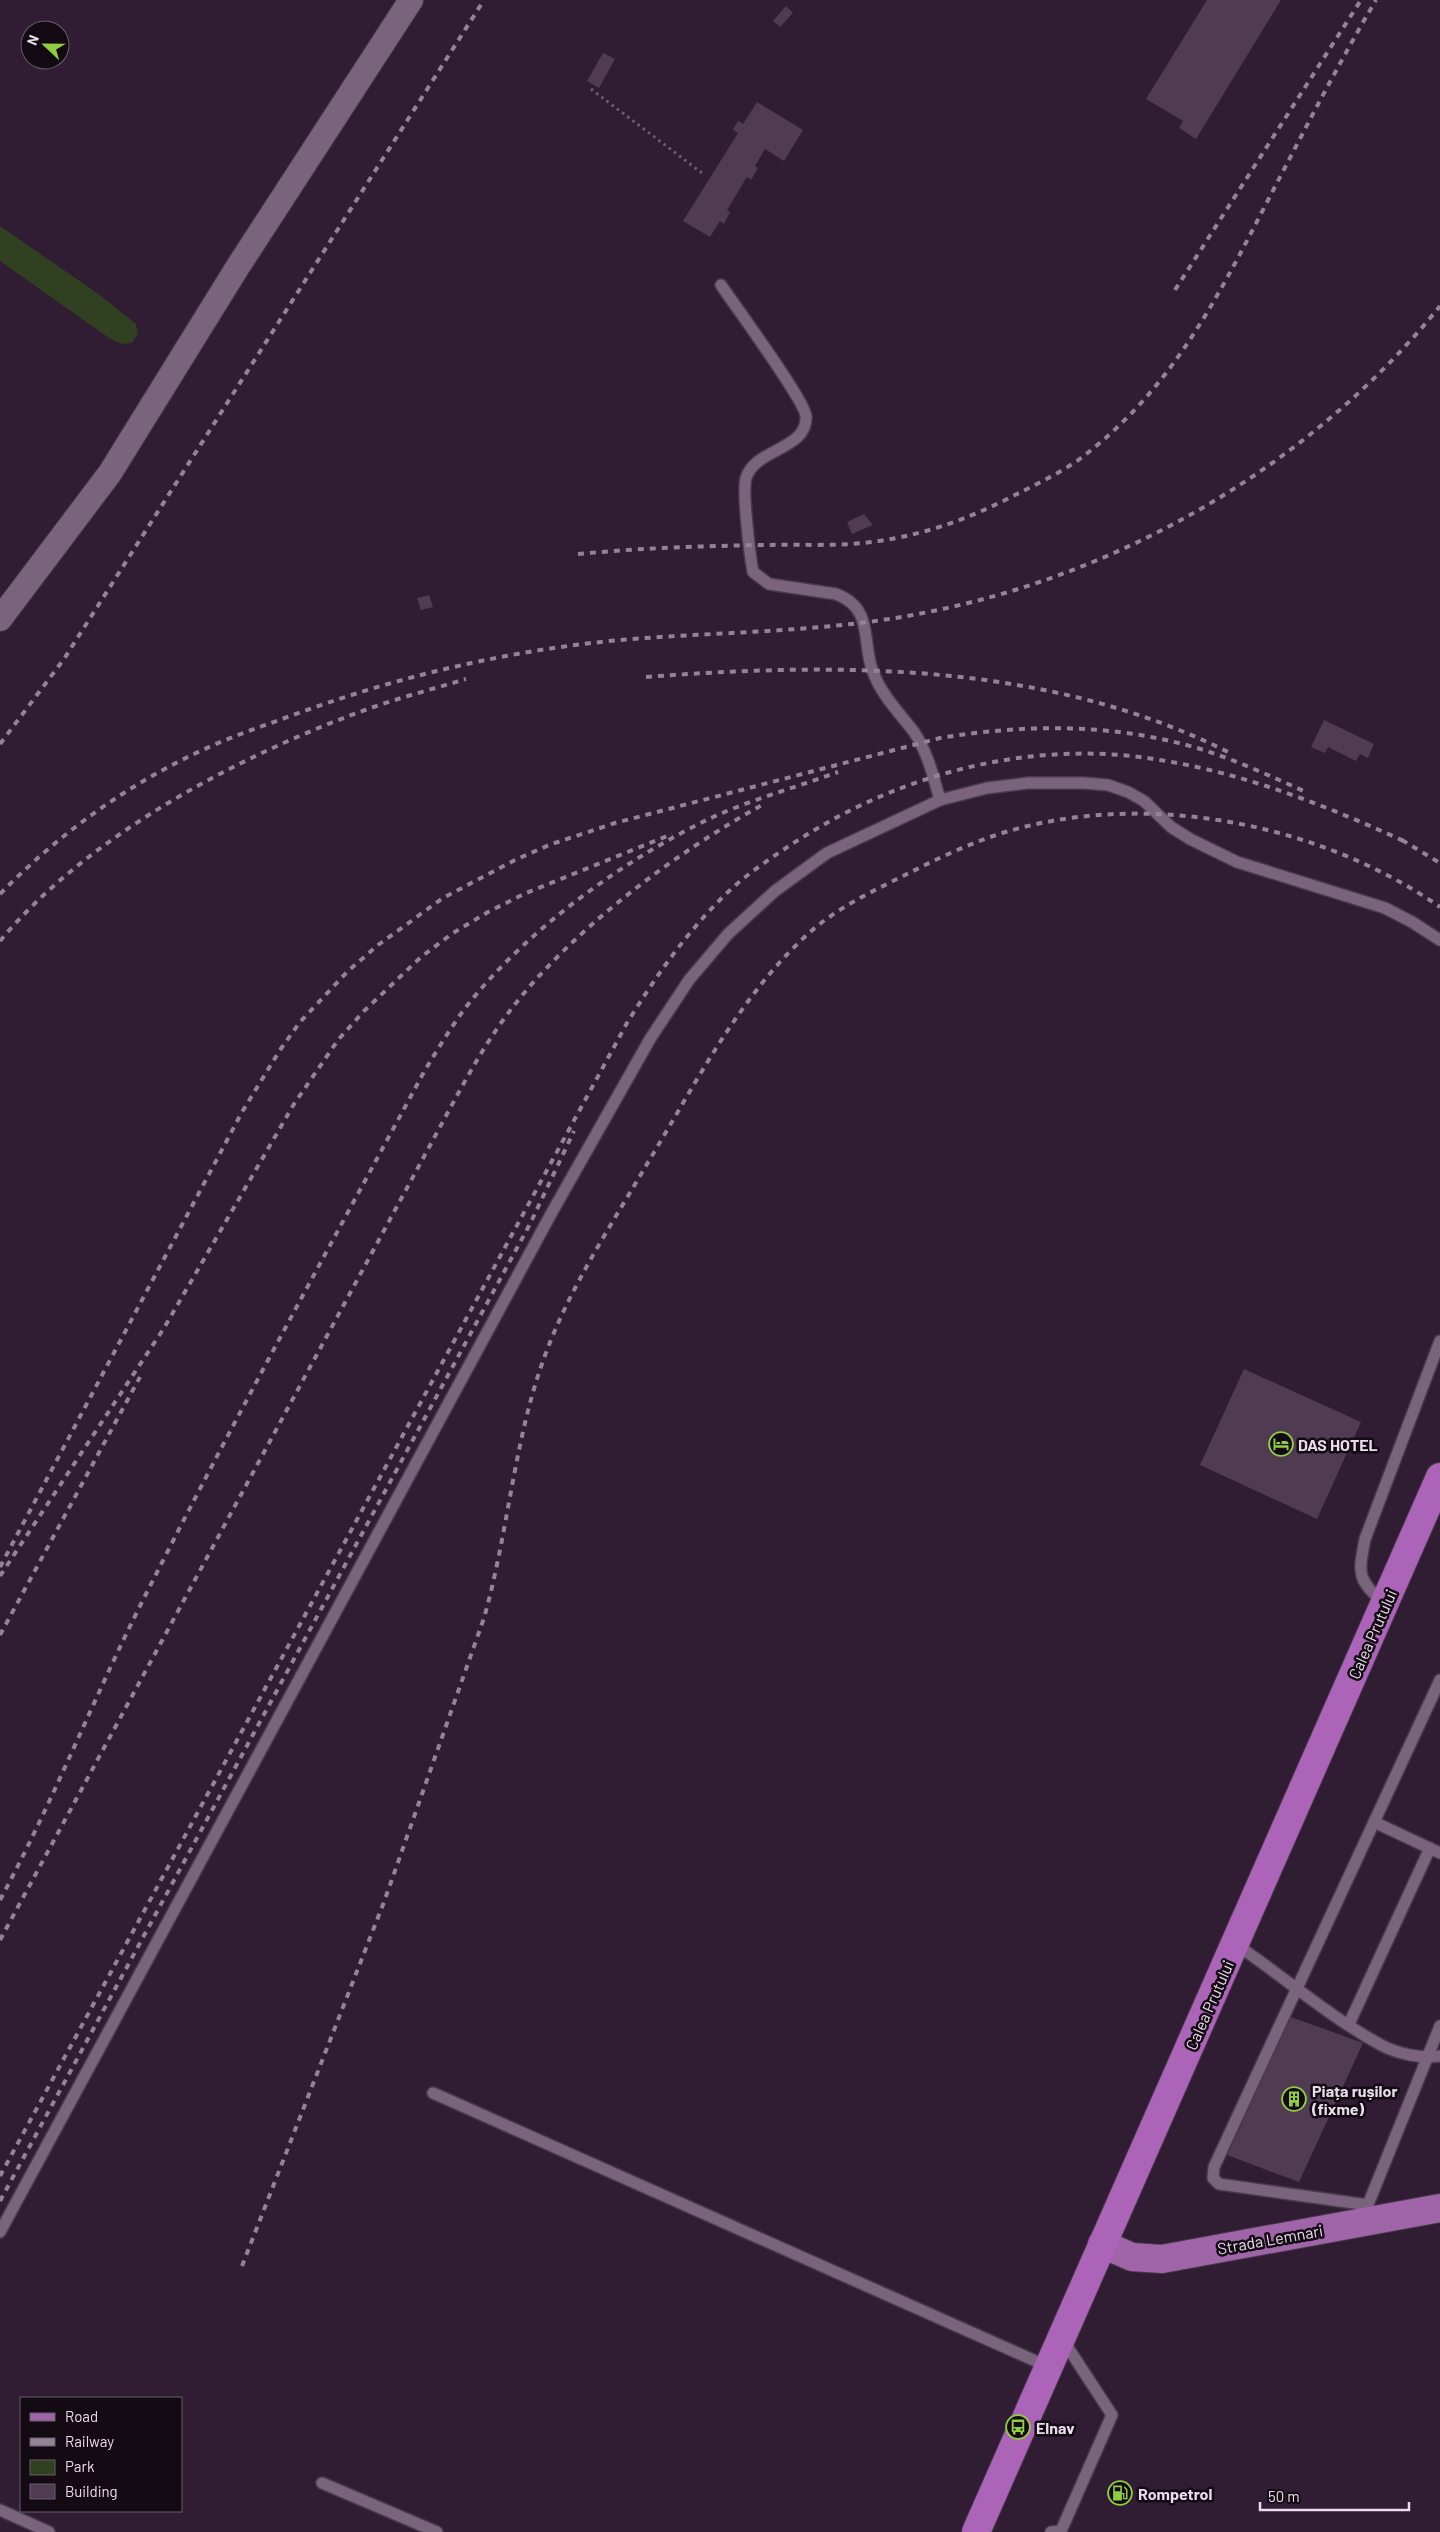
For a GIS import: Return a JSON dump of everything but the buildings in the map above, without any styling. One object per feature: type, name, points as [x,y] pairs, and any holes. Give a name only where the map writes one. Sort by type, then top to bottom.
[{"type":"highway","name":"Calea Prutului","points":[[976,2532],[1102,2244],[1237,1944],[1440,1478]]},
{"type":"main road","name":"Strada Lemnari","points":[[1102,2244],[1132,2257],[1162,2259],[1365,2213],[1440,2208]]},
{"type":"street","points":[[0,619],[110,474],[236,268],[411,0]]},
{"type":"lane","points":[[721,285],[785,378],[806,413],[806,426],[801,434],[765,456],[752,467],[746,477],[748,528],[753,572],[769,584],[836,594],[846,598],[856,608],[865,622],[872,670],[887,701],[920,744],[940,800]]},
{"type":"lane","points":[[0,2232],[551,1214],[660,1024],[688,980],[728,934],[774,891],[827,853],[940,800],[987,788],[1028,783],[1084,783],[1108,785],[1128,792],[1144,801],[1171,828],[1238,862],[1385,908],[1440,940]]},
{"type":"lane","points":[[1385,1604],[1368,1590],[1359,1569],[1360,1562],[1365,1539],[1440,1341]]},
{"type":"lane","points":[[1440,1680],[1214,2167],[1213,2178],[1219,2184],[1365,2213],[1440,2026]]},
{"type":"lane","points":[[1349,2024],[1435,1851],[1374,1822]]},
{"type":"lane","points":[[1237,1944],[1297,1989],[1382,2046],[1426,2058],[1440,2056]]},
{"type":"lane","points":[[433,2093],[1049,2366]]},
{"type":"lane","points":[[1051,2532],[1061,2531],[1112,2415],[1062,2338]]},
{"type":"lane","points":[[322,2483],[437,2532]]},
{"type":"lane","points":[[0,2510],[49,2532]]},
{"type":"path","points":[[592,89],[702,173]]},
{"type":"green space","points":[[0,226],[97,293],[136,324],[138,334],[132,343],[121,344],[109,338],[0,261]]},
{"type":"railway","points":[[0,744],[64,659],[484,0]]},
{"type":"railway","points":[[1175,290],[1361,0]]},
{"type":"railway","points":[[578,554],[695,547],[851,544],[896,538],[946,525],[979,512],[1044,480],[1077,461],[1138,406],[1164,376],[1187,344],[1228,276],[1334,75],[1376,0]]},
{"type":"railway","points":[[0,894],[67,833],[141,782],[236,736],[383,685],[461,665],[580,644],[855,624],[894,618],[933,611],[1006,593],[1077,568],[1146,538],[1212,502],[1276,461],[1335,414],[1390,362],[1440,306]]},
{"type":"railway","points":[[646,677],[720,672],[795,670],[945,675],[1019,685],[1092,701],[1163,724],[1232,754]]},
{"type":"railway","points":[[0,941],[35,903],[76,867],[120,834],[168,803],[217,776],[316,729],[365,710],[466,679]]},
{"type":"railway","points":[[0,1567],[242,1112],[280,1050],[300,1022],[347,972],[378,945],[443,898],[515,860],[549,845],[615,823],[940,738],[972,733],[1037,728],[1069,728],[1133,734],[1211,752],[1306,792]]},
{"type":"railway","points":[[0,2176],[627,1023],[673,954],[699,922],[728,892],[750,873],[789,846],[831,821],[874,799],[920,781],[967,768],[1014,759],[1063,754],[1111,754],[1160,760],[1224,774],[1316,804],[1406,842]]},
{"type":"railway","points":[[0,1900],[38,1826],[125,1637],[177,1533],[425,1070],[466,1007],[490,978],[548,924],[579,898],[646,853],[713,817],[838,772]]},
{"type":"railway","points":[[0,1940],[460,1090],[495,1031],[534,982],[562,952],[626,896],[695,846],[764,804]]},
{"type":"railway","points":[[242,2266],[384,1902],[484,1618],[493,1585],[519,1449],[536,1383],[547,1350],[580,1278],[701,1073],[740,1013],[784,958],[809,933],[844,907],[958,850],[1009,831],[1063,819],[1119,814],[1176,815],[1233,823],[1289,836],[1342,854],[1393,878],[1440,907]]},
{"type":"railway","points":[[0,1576],[164,1328],[294,1104],[338,1040],[364,1011],[421,957],[453,933],[488,912],[526,893],[672,834]]},
{"type":"railway","points":[[1402,840],[1440,863]]},
{"type":"railway","points":[[0,2201],[530,1224],[574,1131]]},
{"type":"railway","points":[[0,1635],[140,1377]]},
{"type":"place","name":"DAS HOTEL","points":[[1281,1444]]},
{"type":"place","name":"Piața rușilor (fixme)","points":[[1294,2099]]},
{"type":"place","name":"Elnav","points":[[1018,2427]]},
{"type":"place","name":"Rompetrol","points":[[1120,2493]]}]
